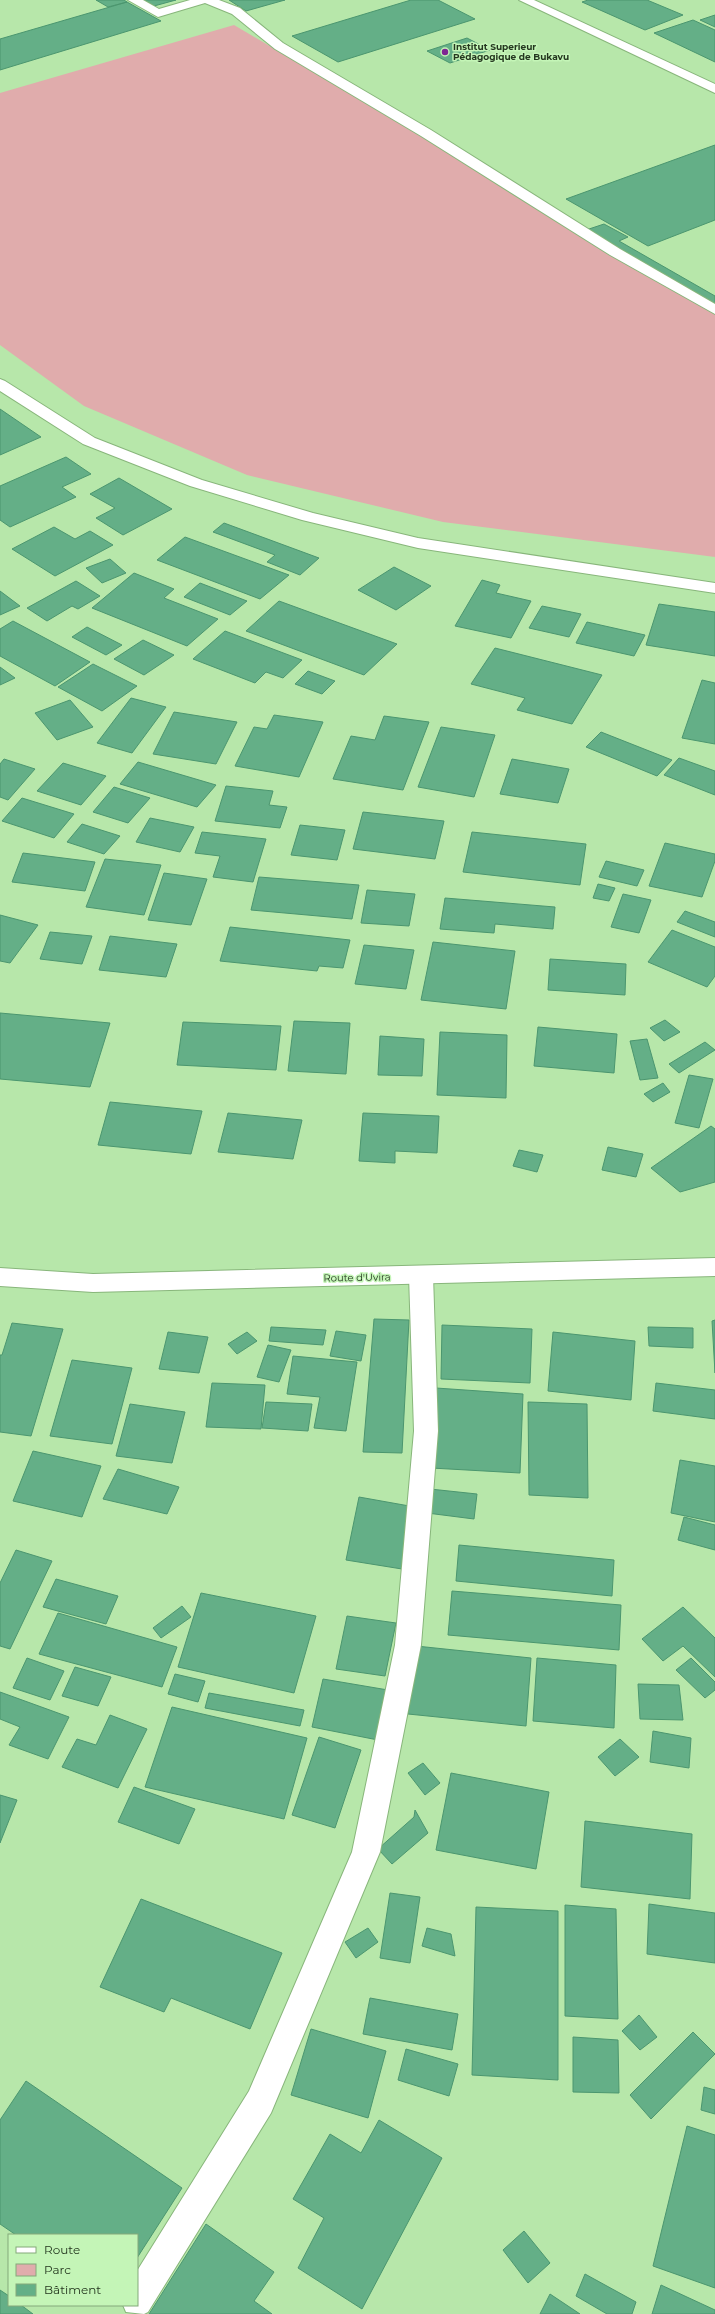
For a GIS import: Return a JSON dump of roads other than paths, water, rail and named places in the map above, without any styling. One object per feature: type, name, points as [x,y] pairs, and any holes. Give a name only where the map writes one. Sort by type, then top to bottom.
[{"type":"street","points":[[134,0],[158,13],[203,0]]},
{"type":"street","points":[[208,0],[236,11],[279,46],[426,133],[615,252],[715,310]]},
{"type":"street","points":[[525,0],[715,89]]},
{"type":"street","points":[[0,384],[89,441],[196,483],[308,517],[418,543],[715,588]]},
{"type":"street","name":"Route d'Uvira","points":[[0,1277],[93,1283],[715,1267]]},
{"type":"street","points":[[138,2298],[260,2102],[366,1852],[408,1645],[426,1431],[422,1275]]},
{"type":"place","name":"Institut Superieur Pédagogique de Bukavu","points":[[445,52]]}]
